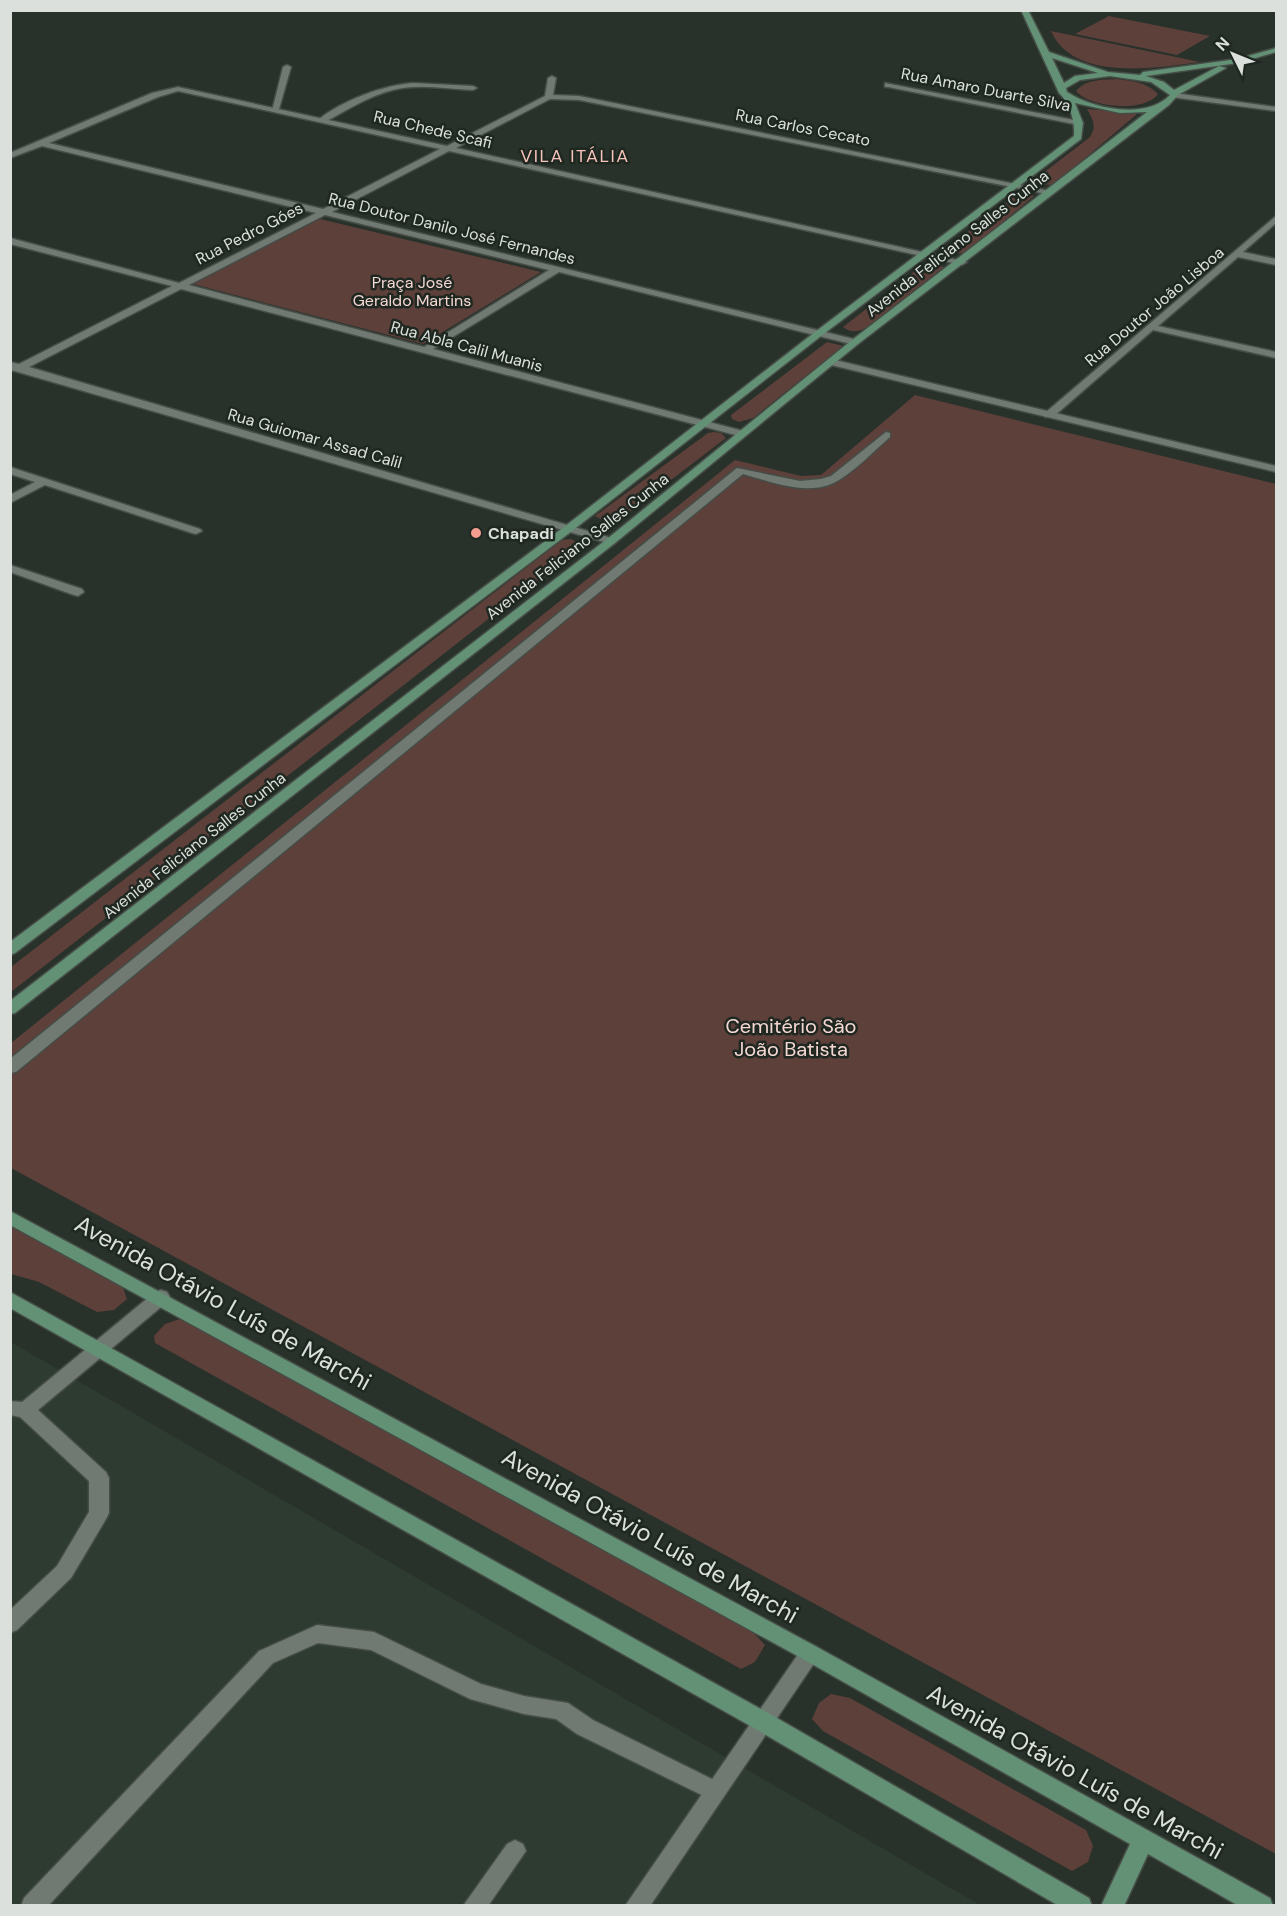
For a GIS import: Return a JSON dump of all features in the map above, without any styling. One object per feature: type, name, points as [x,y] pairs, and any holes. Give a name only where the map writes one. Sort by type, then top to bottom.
[{"type":"main road","points":[[1024,10],[1079,123]]},
{"type":"main road","points":[[1046,54],[1110,74],[1160,83],[1174,94],[1238,61],[1276,50]]},
{"type":"main road","points":[[1129,76],[1238,61]]},
{"type":"main road","points":[[1062,87],[1078,78],[1110,74]]},
{"type":"main road","name":"Avenida Feliciano Salles Cunha","points":[[10,1010],[611,541],[855,342],[962,262],[1161,105],[1171,100],[1174,94]]},
{"type":"main road","points":[[1069,99],[1089,106],[1115,110],[1133,110],[1161,105]]},
{"type":"main road","name":"Avenida Feliciano Salles Cunha","points":[[10,951],[568,529],[702,423],[1078,137],[1079,123]]},
{"type":"main road","name":"Avenida Otávio Luís de Marchi","points":[[10,1217],[161,1297],[810,1653],[1143,1841],[1262,1905]]},
{"type":"main road","points":[[10,1299],[762,1721],[1081,1905]]},
{"type":"main road","points":[[1112,1905],[1143,1841]]},
{"type":"street","points":[[275,109],[287,67]]},
{"type":"street","points":[[549,97],[552,78]]},
{"type":"street","points":[[322,120],[378,92],[393,88],[418,85],[473,88]]},
{"type":"street","name":"Rua Amaro Duarte Silva","points":[[888,85],[1079,123]]},
{"type":"street","name":"Rua Chede Scafi","points":[[41,143],[155,95],[178,89],[962,262]]},
{"type":"street","points":[[1174,94],[1276,109]]},
{"type":"street","name":"Rua Pedro Góes","points":[[14,369],[549,97]]},
{"type":"street","name":"Rua Carlos Cecato","points":[[549,97],[579,98],[1051,192]]},
{"type":"street","points":[[10,156],[41,143]]},
{"type":"street","name":"Rua Doutor Danilo José Fernandes","points":[[41,143],[855,342]]},
{"type":"street","name":"Rua Doutor João Lisboa","points":[[1049,415],[1276,219]]},
{"type":"street","name":"Rua Abla Calil Muanis","points":[[10,241],[743,434]]},
{"type":"street","points":[[1238,254],[1276,262]]},
{"type":"street","points":[[424,351],[556,270]]},
{"type":"street","points":[[1151,327],[1276,355]]},
{"type":"street","points":[[831,362],[1276,469]]},
{"type":"street","name":"Rua Guiomar Assad Calil","points":[[14,369],[611,541]]},
{"type":"street","points":[[10,1068],[741,470],[803,485],[827,482],[835,478],[886,435]]},
{"type":"street","points":[[10,470],[195,531]]},
{"type":"street","points":[[10,500],[44,481]]},
{"type":"street","points":[[10,568],[78,592]]},
{"type":"street","points":[[10,1624],[64,1572],[99,1513],[99,1478],[18,1409],[161,1297]]},
{"type":"street","points":[[32,1905],[266,1657],[317,1634],[374,1641],[477,1692],[524,1706],[560,1710],[585,1727],[714,1791]]},
{"type":"street","points":[[636,1905],[810,1653]]},
{"type":"street","points":[[474,1905],[515,1851]]},
{"type":"shaded area","points":[[11,1342],[980,1905],[11,1905]]},
{"type":"green space","points":[[1109,16],[1210,36],[1177,55],[1075,34]]},
{"type":"green space","points":[[1051,31],[1200,62],[1139,68],[1096,65],[1077,58],[1062,47]]},
{"type":"green space","points":[[1116,79],[1133,81],[1158,94],[1142,104],[1117,106],[1093,101],[1076,91],[1089,82]]},
{"type":"green space","points":[[1087,109],[1135,113],[1136,115],[1053,185],[1036,184],[1034,180],[1090,137],[1093,123]]},
{"type":"green space","points":[[1016,195],[1034,196],[965,253],[950,254],[944,250]]},
{"type":"green space","name":"Praça José Geraldo Martins","points":[[320,219],[541,272],[423,344],[193,284]]},
{"type":"green space","points":[[932,263],[944,267],[866,328],[854,331],[843,327],[924,264]]},
{"type":"green space","points":[[827,342],[843,346],[753,418],[739,422],[732,419],[731,415]]},
{"type":"green space","name":"Cemitério São João Batista","points":[[915,395],[1276,484],[1276,1854],[11,1168],[11,1043],[735,460],[801,476],[821,475]]},
{"type":"green space","points":[[708,433],[721,433],[726,438],[616,522],[608,523],[595,516]]},
{"type":"green space","points":[[571,539],[583,545],[11,992],[11,967],[562,540]]},
{"type":"green space","points":[[10,1225],[122,1285],[127,1299],[114,1310],[97,1312],[39,1282],[11,1274]]},
{"type":"green space","points":[[180,1319],[753,1632],[765,1645],[755,1662],[741,1669],[155,1343],[154,1336],[165,1324]]},
{"type":"green space","points":[[831,1694],[850,1698],[1086,1830],[1093,1846],[1088,1862],[1072,1871],[823,1731],[812,1719],[819,1703]]},
{"type":"place","name":"Chapadi","points":[[476,533]]},
{"type":"district","name":"VILA ITÁLIA","points":[[575,156]]}]
